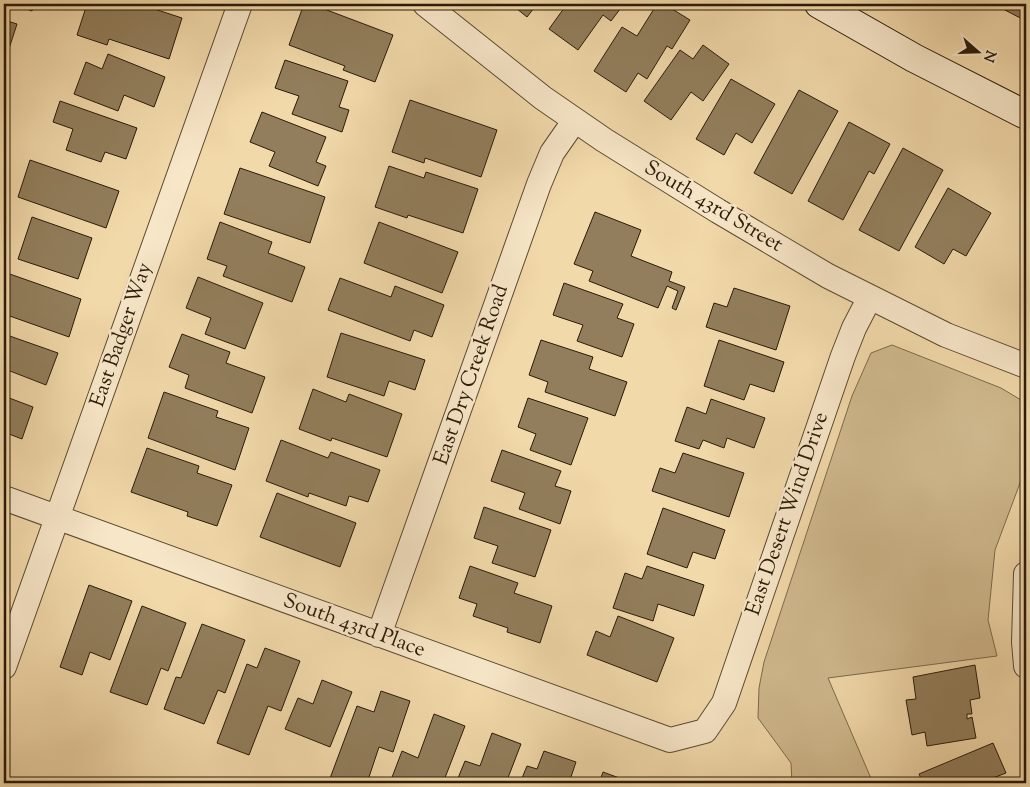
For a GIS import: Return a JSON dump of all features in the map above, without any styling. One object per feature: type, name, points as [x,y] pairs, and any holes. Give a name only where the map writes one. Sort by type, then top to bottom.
[{"type":"street","name":"East Badger Way","points":[[4,667],[240,4]]},
{"type":"street","name":"South 43rd Street","points":[[425,4],[544,98],[575,120],[718,211],[828,276],[870,298],[946,335],[1026,366]]},
{"type":"street","points":[[819,4],[914,58],[1026,115]]},
{"type":"street","name":"East Dry Creek Road","points":[[379,635],[539,184],[552,153],[575,120]]},
{"type":"street","name":"East Desert Wind Drive","points":[[706,731],[724,703],[843,356],[854,328],[870,298]]},
{"type":"street","name":"South 43rd Place","points":[[4,498],[670,740],[706,731]]},
{"type":"street","points":[[1026,574],[1024,642],[1026,666]]},
{"type":"shaded area","points":[[892,345],[1001,388],[1026,403],[1026,467],[995,550],[988,620],[997,656],[828,678],[873,783],[792,783],[791,763],[758,718],[759,688],[764,662],[852,396],[871,353]]},
{"type":"building","points":[[12,4],[35,4],[32,11]]},
{"type":"building","points":[[87,4],[116,4],[123,6],[124,4],[139,4],[182,18],[169,59],[109,39],[107,45],[77,35]]},
{"type":"building","points":[[304,4],[311,4],[393,35],[375,82],[343,70],[345,66],[289,45]]},
{"type":"building","points":[[511,4],[537,4],[527,17]]},
{"type":"building","points":[[567,4],[624,4],[611,21],[603,15],[578,50],[549,29]]},
{"type":"building","points":[[657,4],[664,4],[690,20],[672,49],[667,46],[647,79],[638,73],[626,92],[594,71],[622,27],[637,36]]},
{"type":"building","points":[[1006,4],[1026,4],[1026,21],[1003,9]]},
{"type":"building","points":[[4,20],[17,24],[4,64]]},
{"type":"building","points":[[703,45],[729,64],[703,101],[691,92],[671,120],[644,101],[680,50],[693,59]]},
{"type":"building","points":[[108,54],[165,77],[154,107],[124,95],[118,111],[74,94],[86,62],[102,69]]},
{"type":"building","points":[[285,60],[348,81],[339,107],[349,110],[342,132],[292,114],[299,96],[275,88]]},
{"type":"building","points":[[731,79],[775,104],[752,143],[736,133],[724,155],[696,139]]},
{"type":"building","points":[[799,90],[838,111],[792,194],[754,173]]},
{"type":"building","points":[[410,100],[497,130],[481,177],[425,158],[424,163],[392,152]]},
{"type":"building","points":[[60,101],[137,128],[126,159],[105,152],[101,162],[66,150],[73,129],[53,122]]},
{"type":"building","points":[[262,112],[326,137],[316,162],[326,166],[318,186],[269,166],[275,152],[250,142]]},
{"type":"building","points":[[849,122],[890,144],[874,174],[869,171],[843,220],[808,201]]},
{"type":"building","points":[[903,148],[943,170],[899,251],[859,230]]},
{"type":"building","points":[[30,160],[119,191],[106,228],[18,197]]},
{"type":"building","points":[[389,166],[424,178],[426,172],[478,189],[463,233],[408,215],[407,218],[375,207]]},
{"type":"building","points":[[240,168],[325,197],[310,243],[224,214]]},
{"type":"building","points":[[948,188],[991,213],[966,256],[953,249],[944,264],[915,247]]},
{"type":"building","points":[[595,212],[641,230],[631,256],[672,272],[669,281],[685,287],[676,310],[672,308],[678,291],[667,286],[658,308],[589,281],[593,271],[574,264]]},
{"type":"building","points":[[32,217],[92,238],[78,279],[18,259]]},
{"type":"building","points":[[220,222],[272,242],[268,253],[305,267],[292,302],[223,276],[227,266],[207,259]]},
{"type":"building","points":[[379,222],[458,252],[442,293],[364,263]]},
{"type":"building","points":[[4,272],[81,299],[69,337],[4,314]]},
{"type":"building","points":[[198,277],[263,303],[245,349],[205,334],[211,318],[186,308]]},
{"type":"building","points":[[340,278],[391,297],[395,286],[444,305],[432,337],[414,330],[410,341],[328,310]]},
{"type":"building","points":[[564,283],[623,304],[617,318],[634,324],[622,357],[577,341],[583,325],[553,315]]},
{"type":"building","points":[[734,288],[790,306],[776,350],[706,327],[714,303],[727,307]]},
{"type":"building","points":[[341,333],[425,360],[415,390],[389,381],[384,396],[327,377]]},
{"type":"building","points":[[4,334],[58,353],[46,385],[10,371],[6,380],[4,379]]},
{"type":"building","points":[[182,334],[230,352],[226,363],[265,377],[252,413],[185,388],[189,375],[169,367]]},
{"type":"building","points":[[541,340],[593,357],[589,369],[627,382],[615,416],[545,392],[548,382],[529,375]]},
{"type":"building","points":[[719,340],[784,362],[774,392],[750,384],[744,400],[704,386]]},
{"type":"building","points":[[313,389],[346,402],[349,394],[402,414],[387,457],[332,438],[331,441],[299,429]]},
{"type":"building","points":[[164,392],[218,411],[216,417],[249,428],[235,470],[148,438]]},
{"type":"building","points":[[4,396],[33,407],[22,439],[9,434],[5,445]]},
{"type":"building","points":[[528,398],[588,418],[571,465],[530,450],[536,434],[518,427]]},
{"type":"building","points":[[711,399],[765,418],[754,448],[727,438],[724,448],[703,440],[699,449],[675,441],[687,407],[706,414]]},
{"type":"building","points":[[281,440],[328,458],[331,452],[380,470],[368,502],[349,496],[346,506],[309,493],[308,497],[266,481]]},
{"type":"building","points":[[147,448],[199,466],[197,473],[232,485],[217,526],[187,516],[188,512],[131,492]]},
{"type":"building","points":[[502,450],[561,471],[555,486],[571,491],[560,524],[519,509],[525,493],[491,481]]},
{"type":"building","points":[[683,453],[744,473],[729,517],[652,491],[660,468],[675,473]]},
{"type":"building","points":[[277,493],[356,523],[340,567],[260,537]]},
{"type":"building","points":[[484,507],[551,530],[535,577],[492,563],[498,546],[474,538]]},
{"type":"building","points":[[663,508],[725,530],[715,559],[693,552],[687,568],[647,554]]},
{"type":"building","points":[[470,566],[518,583],[514,593],[552,606],[540,643],[507,632],[508,628],[473,616],[477,604],[459,598]]},
{"type":"building","points":[[647,566],[704,585],[694,616],[658,604],[653,621],[613,608],[625,573],[642,579]]},
{"type":"building","points":[[89,585],[132,601],[110,660],[90,652],[82,675],[60,667]]},
{"type":"building","points":[[142,606],[186,623],[168,671],[161,668],[147,705],[110,692]]},
{"type":"building","points":[[618,616],[674,638],[657,682],[587,655],[596,631],[610,637]]},
{"type":"building","points":[[202,624],[245,640],[225,693],[218,690],[204,724],[164,709],[176,677],[181,678]]},
{"type":"building","points":[[265,648],[300,661],[281,711],[268,706],[249,755],[217,743],[247,664],[257,668]]},
{"type":"building","points":[[975,665],[980,698],[970,700],[972,714],[967,714],[967,719],[972,717],[976,738],[927,746],[925,732],[912,735],[906,700],[916,699],[913,677]]},
{"type":"building","points":[[322,680],[352,692],[330,747],[285,729],[298,698],[313,704]]},
{"type":"building","points":[[381,691],[410,701],[393,752],[379,747],[367,783],[329,781],[357,706],[374,712]]},
{"type":"building","points":[[434,714],[465,726],[443,783],[401,783],[391,780],[402,751],[418,758]]},
{"type":"building","points":[[492,733],[521,744],[506,783],[456,783],[465,761],[480,766]]},
{"type":"building","points":[[993,743],[1006,773],[993,778],[995,783],[923,783],[919,774]]},
{"type":"building","points":[[544,751],[576,762],[569,783],[520,783],[527,766],[537,769]]},
{"type":"building","points":[[603,772],[633,783],[599,783]]},
{"type":"building","points":[[17,778],[45,783],[16,783]]}]
